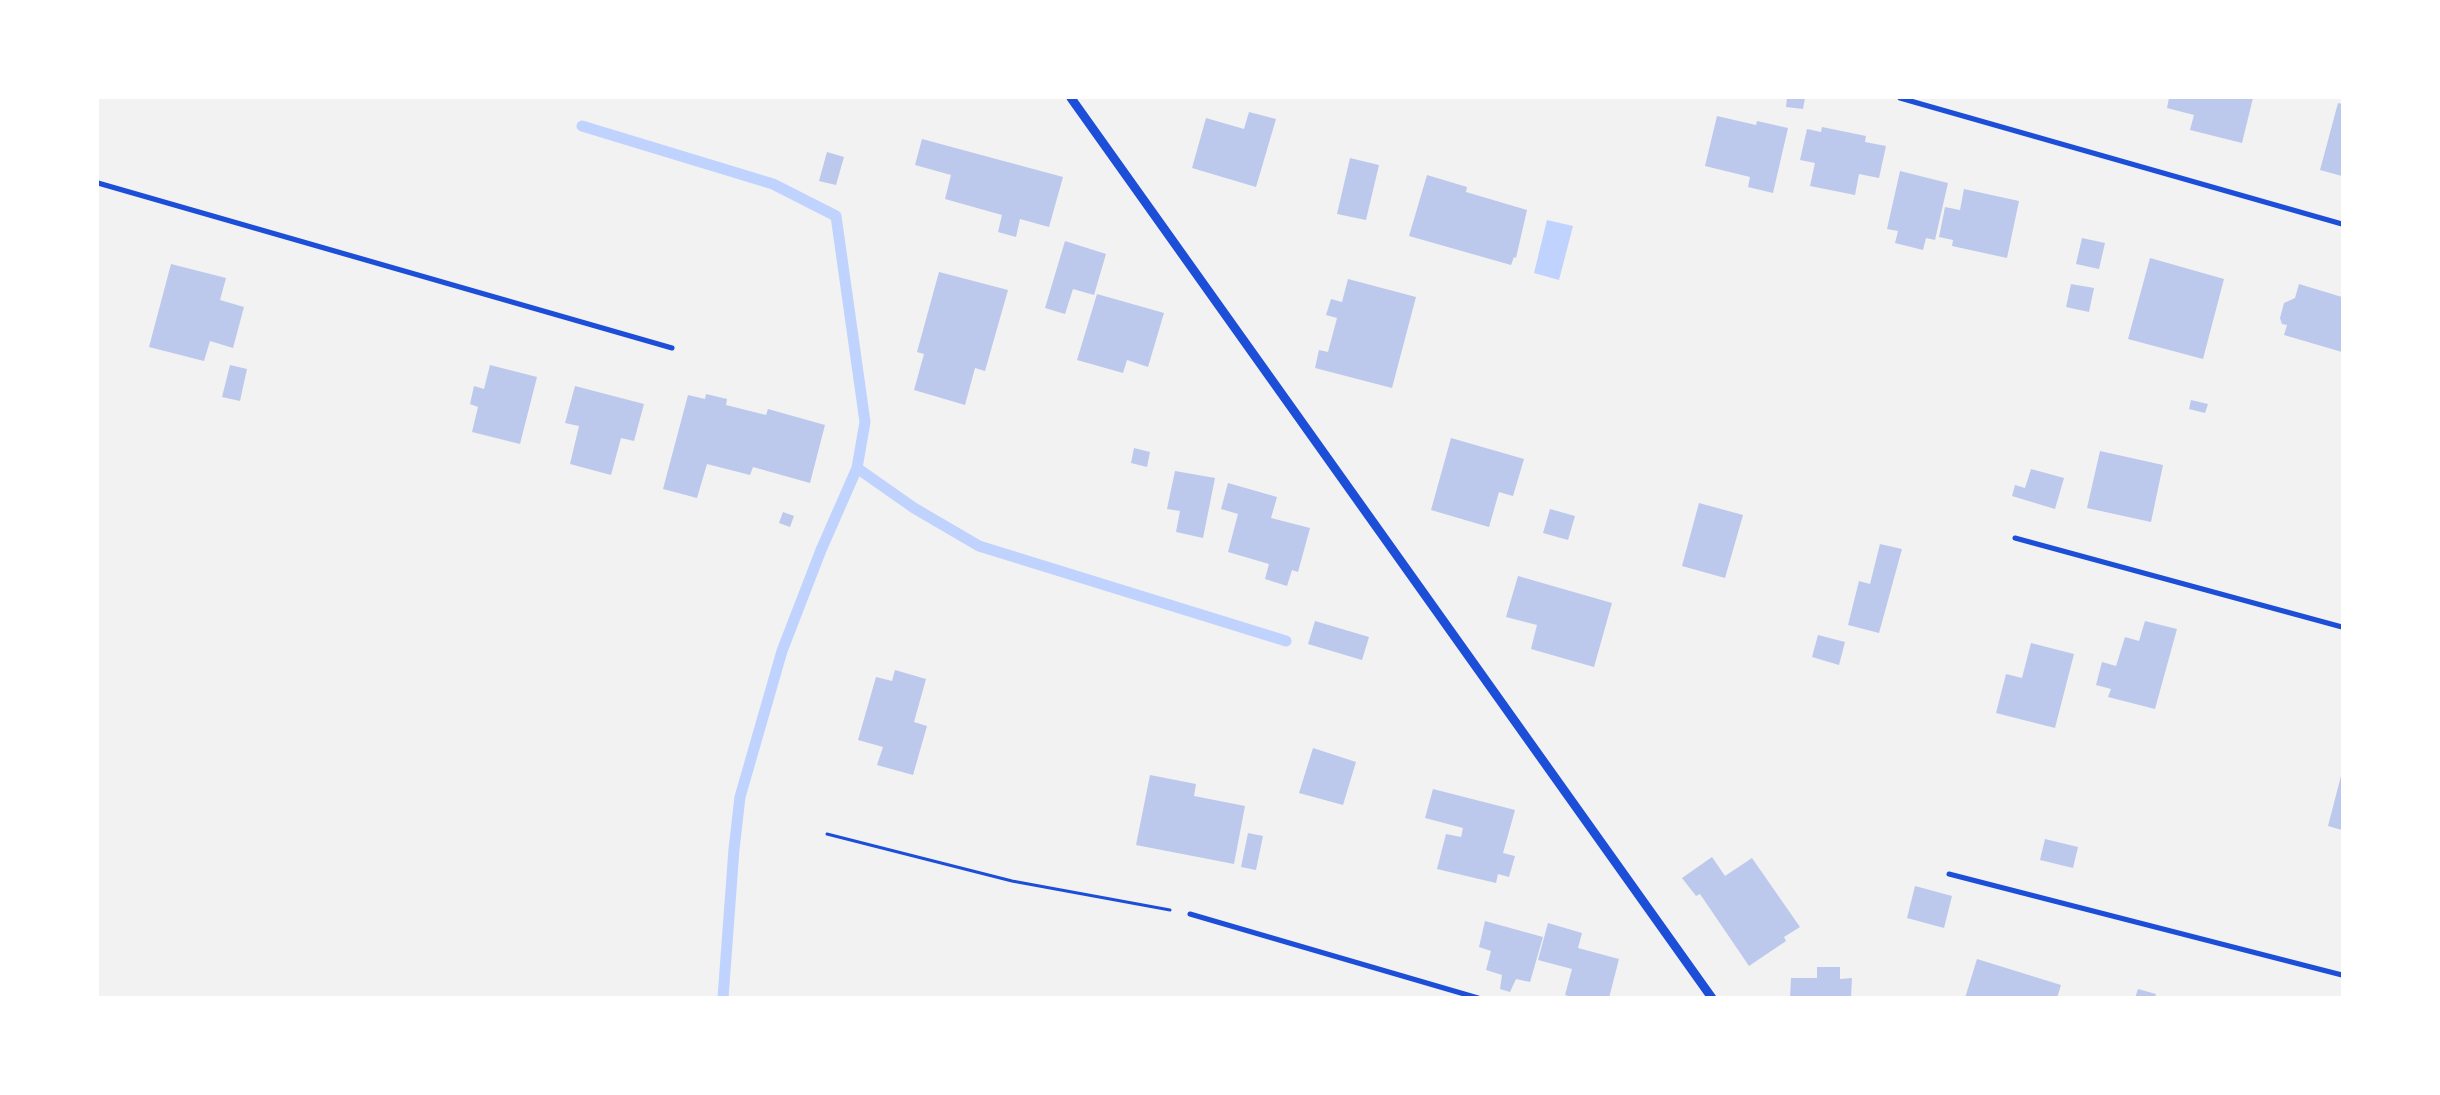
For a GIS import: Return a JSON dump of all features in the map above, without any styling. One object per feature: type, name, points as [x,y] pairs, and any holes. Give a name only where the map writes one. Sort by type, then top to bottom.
[{"type":"street","points":[[1070,98],[1712,998]]},
{"type":"street","points":[[1900,98],[2342,224]]},
{"type":"street","points":[[98,183],[672,348]]},
{"type":"street","points":[[2015,538],[2342,627]]},
{"type":"street","points":[[1949,874],[2342,975]]},
{"type":"street","points":[[1190,914],[1478,998]]},
{"type":"path","points":[[827,834],[1012,881],[1190,914]]},
{"type":"water","points":[[1547,220],[1573,226],[1559,280],[1534,273]]},
{"type":"building","points":[[1787,98],[1805,98],[1803,109],[1786,107]]},
{"type":"building","points":[[2169,98],[2253,98],[2242,143],[2190,130],[2194,115],[2167,108]]},
{"type":"building","points":[[2338,103],[2342,104],[2342,176],[2320,170]]},
{"type":"building","points":[[1249,112],[1276,119],[1256,187],[1192,168],[1206,118],[1244,129]]},
{"type":"building","points":[[1717,116],[1756,125],[1757,121],[1788,128],[1773,193],[1748,187],[1750,177],[1705,166]]},
{"type":"building","points":[[1822,127],[1866,136],[1865,142],[1886,146],[1879,178],[1859,174],[1855,195],[1810,186],[1815,163],[1800,160],[1807,129],[1821,132]]},
{"type":"building","points":[[922,139],[1063,177],[1049,227],[1020,219],[1016,237],[998,232],[1002,215],[945,199],[951,175],[915,165]]},
{"type":"building","points":[[827,152],[844,157],[836,185],[819,181]]},
{"type":"building","points":[[1350,158],[1379,165],[1366,220],[1337,214]]},
{"type":"building","points":[[1900,171],[1948,183],[1935,240],[1926,238],[1923,250],[1895,243],[1898,231],[1887,229]]},
{"type":"building","points":[[1427,175],[1467,187],[1466,192],[1527,210],[1516,258],[1514,257],[1511,265],[1409,236]]},
{"type":"building","points":[[1964,189],[2019,201],[2007,258],[1952,246],[1953,240],[1939,237],[1945,207],[1960,210]]},
{"type":"building","points":[[2082,238],[2105,243],[2099,269],[2076,264]]},
{"type":"building","points":[[1065,241],[1106,254],[1094,295],[1073,289],[1065,314],[1045,308]]},
{"type":"building","points":[[2150,258],[2224,279],[2203,359],[2128,339]]},
{"type":"building","points":[[171,264],[226,278],[220,300],[244,307],[233,348],[210,341],[204,361],[149,347]]},
{"type":"building","points":[[939,272],[1008,290],[985,371],[975,368],[965,405],[914,390],[924,354],[917,352]]},
{"type":"building","points":[[1348,279],[1416,297],[1392,388],[1315,368],[1319,350],[1328,352],[1337,318],[1326,315],[1331,299],[1342,302]]},
{"type":"building","points":[[2071,284],[2094,288],[2089,312],[2066,307]]},
{"type":"building","points":[[2299,284],[2342,297],[2342,352],[2284,335],[2287,325],[2282,324],[2280,318],[2284,303],[2295,298]]},
{"type":"building","points":[[1097,294],[1164,313],[1148,367],[1127,360],[1123,373],[1077,360]]},
{"type":"building","points":[[230,365],[247,369],[240,401],[222,397]]},
{"type":"building","points":[[490,365],[537,377],[520,444],[472,432],[478,407],[470,404],[474,386],[484,389]]},
{"type":"building","points":[[575,386],[644,404],[634,441],[621,438],[611,475],[570,464],[579,426],[565,423]]},
{"type":"building","points":[[706,394],[727,399],[726,405],[766,415],[768,409],[825,425],[810,483],[753,467],[750,475],[707,464],[697,498],[663,489],[688,395],[705,399]]},
{"type":"building","points":[[2191,400],[2208,404],[2205,413],[2189,409]]},
{"type":"building","points":[[1451,438],[1524,459],[1513,496],[1499,492],[1489,527],[1431,510]]},
{"type":"building","points":[[1134,448],[1150,452],[1147,467],[1131,463]]},
{"type":"building","points":[[2100,451],[2163,465],[2151,522],[2087,508]]},
{"type":"building","points":[[2031,469],[2064,478],[2055,509],[2012,496],[2015,485],[2025,488]]},
{"type":"building","points":[[1175,471],[1215,478],[1203,538],[1176,532],[1180,511],[1167,509]]},
{"type":"building","points":[[1228,483],[1277,497],[1271,518],[1310,528],[1298,572],[1292,570],[1287,586],[1265,579],[1269,564],[1228,552],[1238,514],[1221,509]]},
{"type":"building","points":[[1699,503],[1743,515],[1725,578],[1682,566]]},
{"type":"building","points":[[1550,509],[1575,516],[1568,540],[1543,533]]},
{"type":"building","points":[[783,512],[794,516],[790,527],[779,523]]},
{"type":"building","points":[[1880,544],[1902,549],[1879,633],[1848,625],[1859,581],[1870,584]]},
{"type":"building","points":[[1518,576],[1612,603],[1594,667],[1531,649],[1537,625],[1506,617]]},
{"type":"building","points":[[1315,621],[1369,637],[1362,660],[1308,644]]},
{"type":"building","points":[[2145,621],[2177,629],[2155,709],[2108,697],[2111,689],[2096,685],[2102,662],[2116,666],[2125,637],[2139,641]]},
{"type":"building","points":[[1818,635],[1845,642],[1839,665],[1812,657]]},
{"type":"building","points":[[2031,643],[2074,654],[2055,728],[1996,713],[2006,674],[2022,678]]},
{"type":"building","points":[[895,670],[926,679],[914,722],[927,726],[913,775],[877,765],[883,747],[858,740],[876,677],[892,681]]},
{"type":"building","points":[[1313,748],[1356,762],[1343,805],[1299,793]]},
{"type":"building","points":[[2342,772],[2342,830],[2328,826]]},
{"type":"building","points":[[1150,775],[1196,784],[1194,796],[1245,806],[1234,864],[1136,845]]},
{"type":"building","points":[[1433,789],[1515,810],[1503,853],[1515,856],[1509,877],[1498,874],[1496,883],[1437,869],[1446,834],[1461,837],[1463,828],[1425,818]]},
{"type":"building","points":[[1248,833],[1263,836],[1256,870],[1241,867]]},
{"type":"building","points":[[2045,839],[2078,847],[2073,868],[2040,860]]},
{"type":"building","points":[[1712,857],[1725,876],[1752,858],[1800,927],[1784,937],[1786,941],[1749,966],[1700,894],[1696,896],[1682,878]]},
{"type":"building","points":[[1915,886],[1952,896],[1944,928],[1907,918]]},
{"type":"building","points":[[1485,921],[1543,937],[1530,982],[1516,979],[1510,992],[1500,989],[1502,975],[1486,970],[1491,951],[1479,947]]},
{"type":"building","points":[[1548,923],[1582,933],[1578,948],[1619,959],[1609,998],[1574,998],[1565,995],[1572,969],[1538,960]]},
{"type":"building","points":[[1977,959],[2061,985],[2057,998],[1965,998]]},
{"type":"building","points":[[1817,967],[1840,967],[1840,979],[1852,978],[1851,998],[1790,998],[1791,978],[1817,978]]},
{"type":"building","points":[[2138,989],[2156,994],[2155,998],[2135,998]]},
{"type":"waterway","points":[[582,126],[773,184],[836,216],[865,422],[857,468],[821,550],[782,651],[740,797],[734,849],[723,998]]},
{"type":"waterway","points":[[857,468],[914,508],[979,546],[1286,641]]}]
